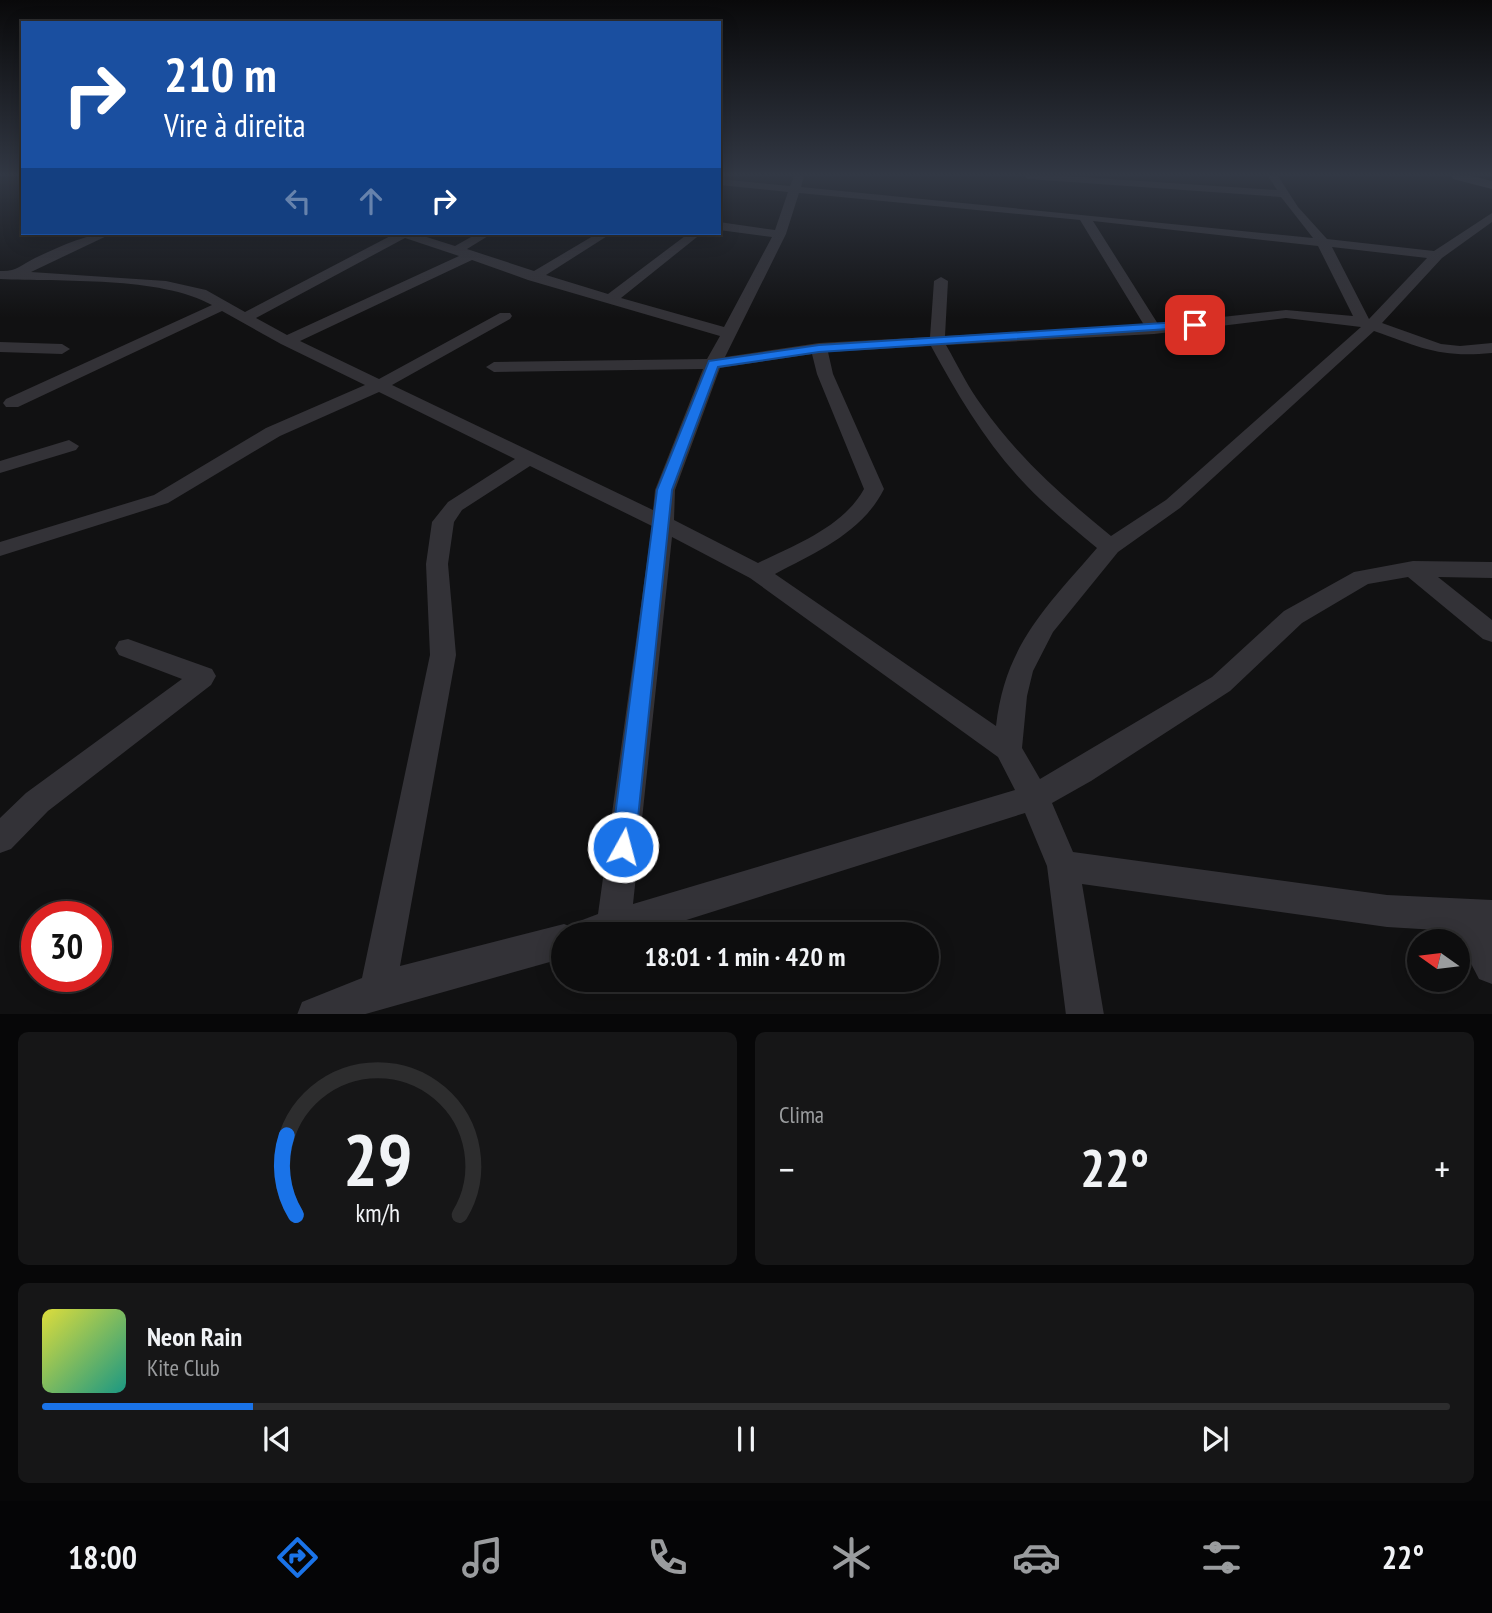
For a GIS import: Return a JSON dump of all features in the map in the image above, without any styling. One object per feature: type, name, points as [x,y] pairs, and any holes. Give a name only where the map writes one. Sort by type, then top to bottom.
[{"type":"street","points":[[602,922],[663,523],[665,490],[713,364],[783,223]]},
{"type":"street","points":[[1089,223],[1154,329]]},
{"type":"street","points":[[1154,223],[1437,255]]},
{"type":"street","points":[[1307,223],[1322,241],[1368,323]]},
{"type":"street","points":[[1008,749],[1013,696],[1020,671],[1043,627],[1110,547],[1172,504],[1368,323],[1437,255],[1483,223]]},
{"type":"street","points":[[721,226],[780,234]]},
{"type":"street","points":[[0,288],[9,275],[102,235]]},
{"type":"street","points":[[246,317],[400,235]]},
{"type":"street","points":[[410,235],[533,277],[727,333]]},
{"type":"street","points":[[287,341],[464,252],[485,235]]},
{"type":"street","points":[[533,277],[603,235]]},
{"type":"street","points":[[609,300],[693,235]]},
{"type":"street","points":[[9,275],[166,285],[201,292],[287,341],[663,523],[758,573],[1008,749],[1034,797],[1063,866],[1084,1014]]},
{"type":"street","points":[[941,281],[937,343],[974,407],[1006,450],[1046,494],[1110,547]]},
{"type":"street","points":[[12,403],[223,305]]},
{"type":"street","points":[[494,367],[713,364],[819,348],[1154,329],[1286,314],[1368,323],[1439,349],[1460,351],[1492,348]]},
{"type":"street","points":[[0,550],[161,499],[291,422],[380,385],[505,316]]},
{"type":"street","points":[[0,347],[62,349]]},
{"type":"street","points":[[758,573],[822,538],[859,512],[871,498],[874,489],[825,374],[819,348]]},
{"type":"street","points":[[0,467],[69,446]]},
{"type":"street","points":[[378,990],[443,655],[437,564],[443,522],[456,506],[529,458]]},
{"type":"street","points":[[630,922],[1034,797],[1082,772],[1221,684],[1293,617],[1327,595],[1362,578],[1413,569],[1492,570]]},
{"type":"street","points":[[1413,569],[1492,633]]},
{"type":"street","points":[[0,839],[37,802],[202,678],[128,648]]},
{"type":"street","points":[[1063,866],[1387,911],[1478,916],[1492,966]]},
{"type":"street","points":[[315,1014],[378,990],[551,944]]},
{"type":"route","points":[[623,847],[665,490],[713,364],[819,348],[937,343],[1195,325]]}]
